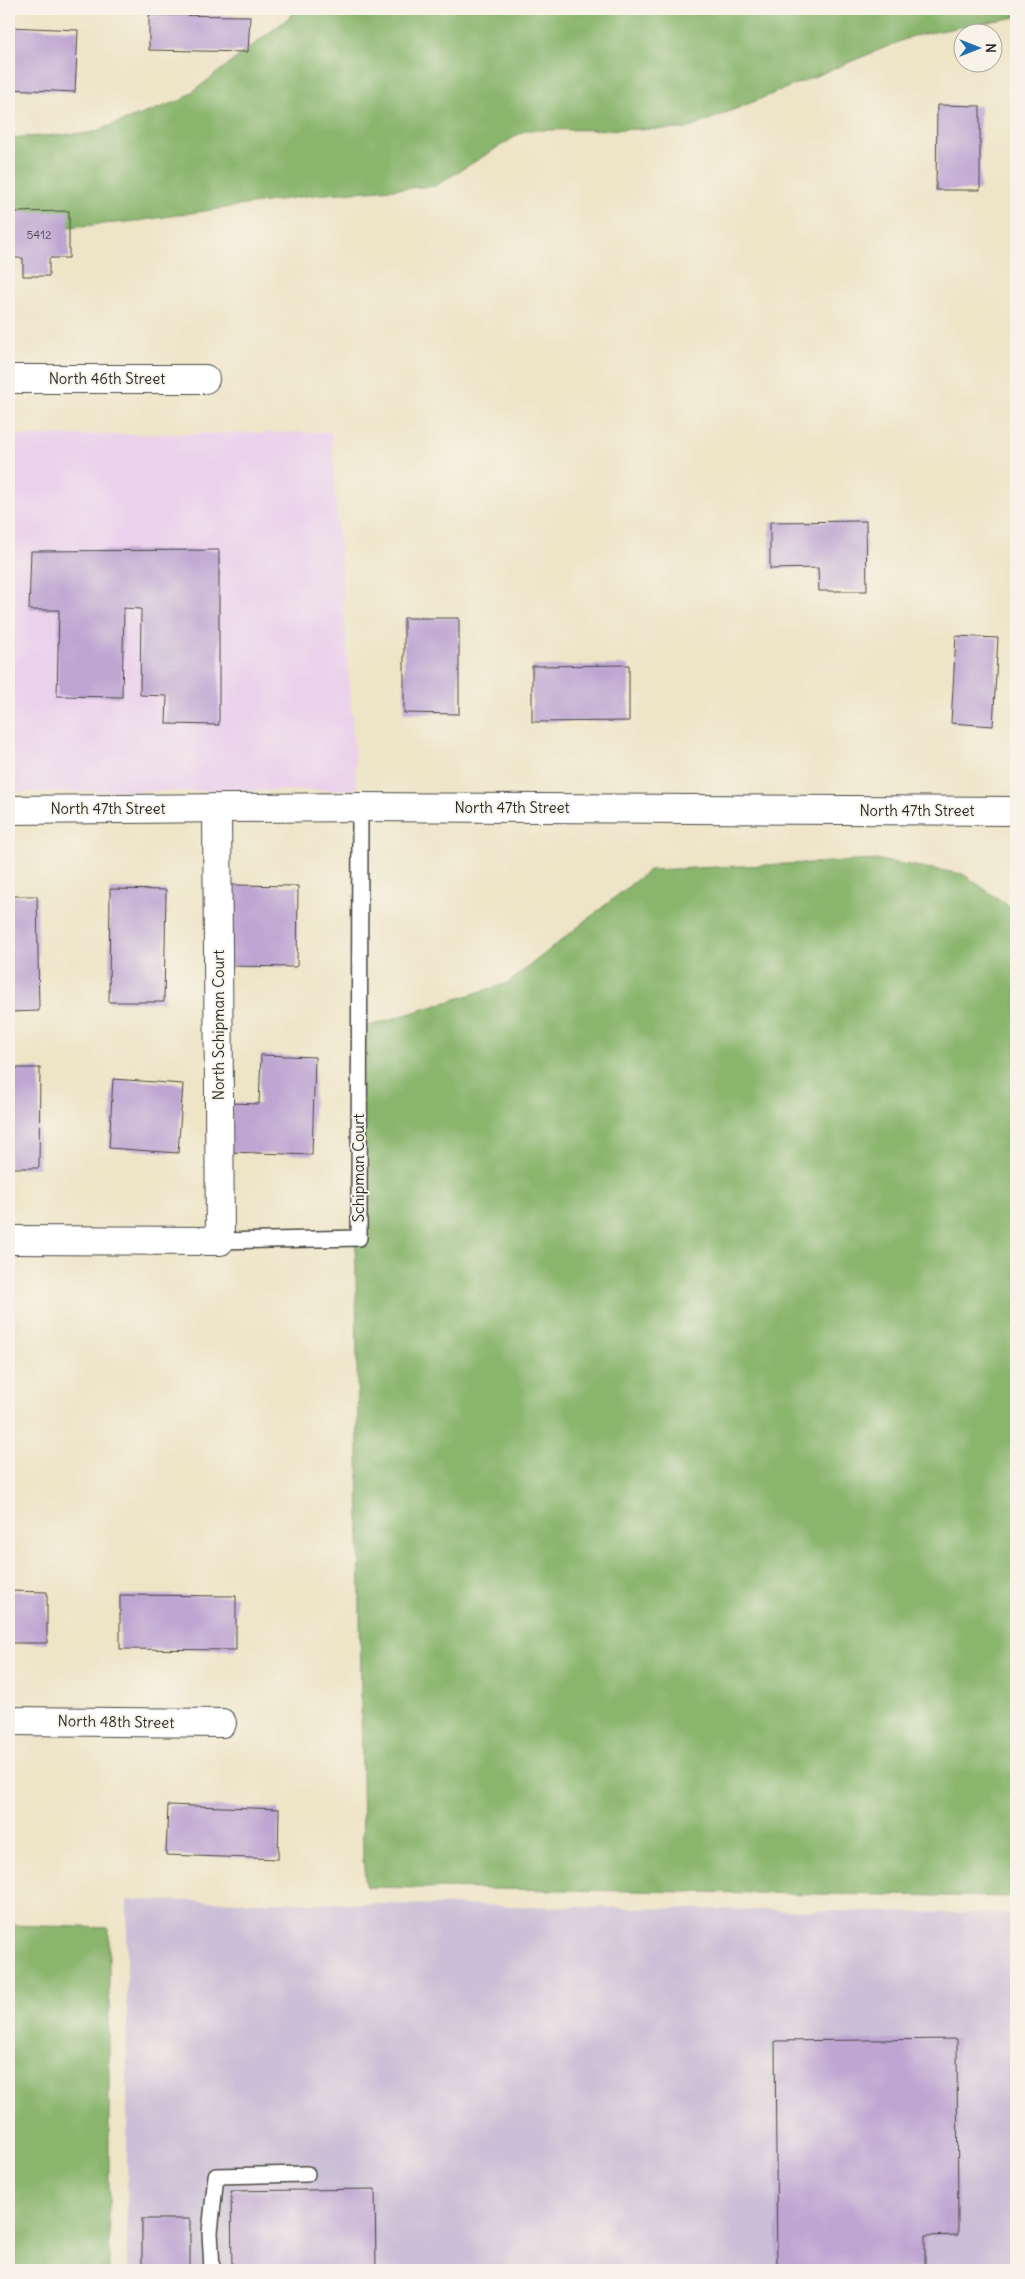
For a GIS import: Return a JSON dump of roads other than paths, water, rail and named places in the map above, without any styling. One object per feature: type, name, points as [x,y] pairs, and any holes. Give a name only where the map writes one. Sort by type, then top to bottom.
[{"type":"street","name":"North 46th Street","points":[[9,379],[205,379]]},
{"type":"street","name":"North 47th Street","points":[[9,810],[360,807],[1016,811]]},
{"type":"street","name":"North Schipman Court","points":[[217,809],[220,1241]]},
{"type":"street","name":"Schipman Court","points":[[9,1240],[220,1241]]},
{"type":"street","name":"North 48th Street","points":[[9,1721],[222,1723]]},
{"type":"lane","name":"Schipman Court","points":[[220,1241],[359,1238],[360,807]]},
{"type":"lane","points":[[212,2270],[210,2232],[216,2176],[308,2174]]}]
